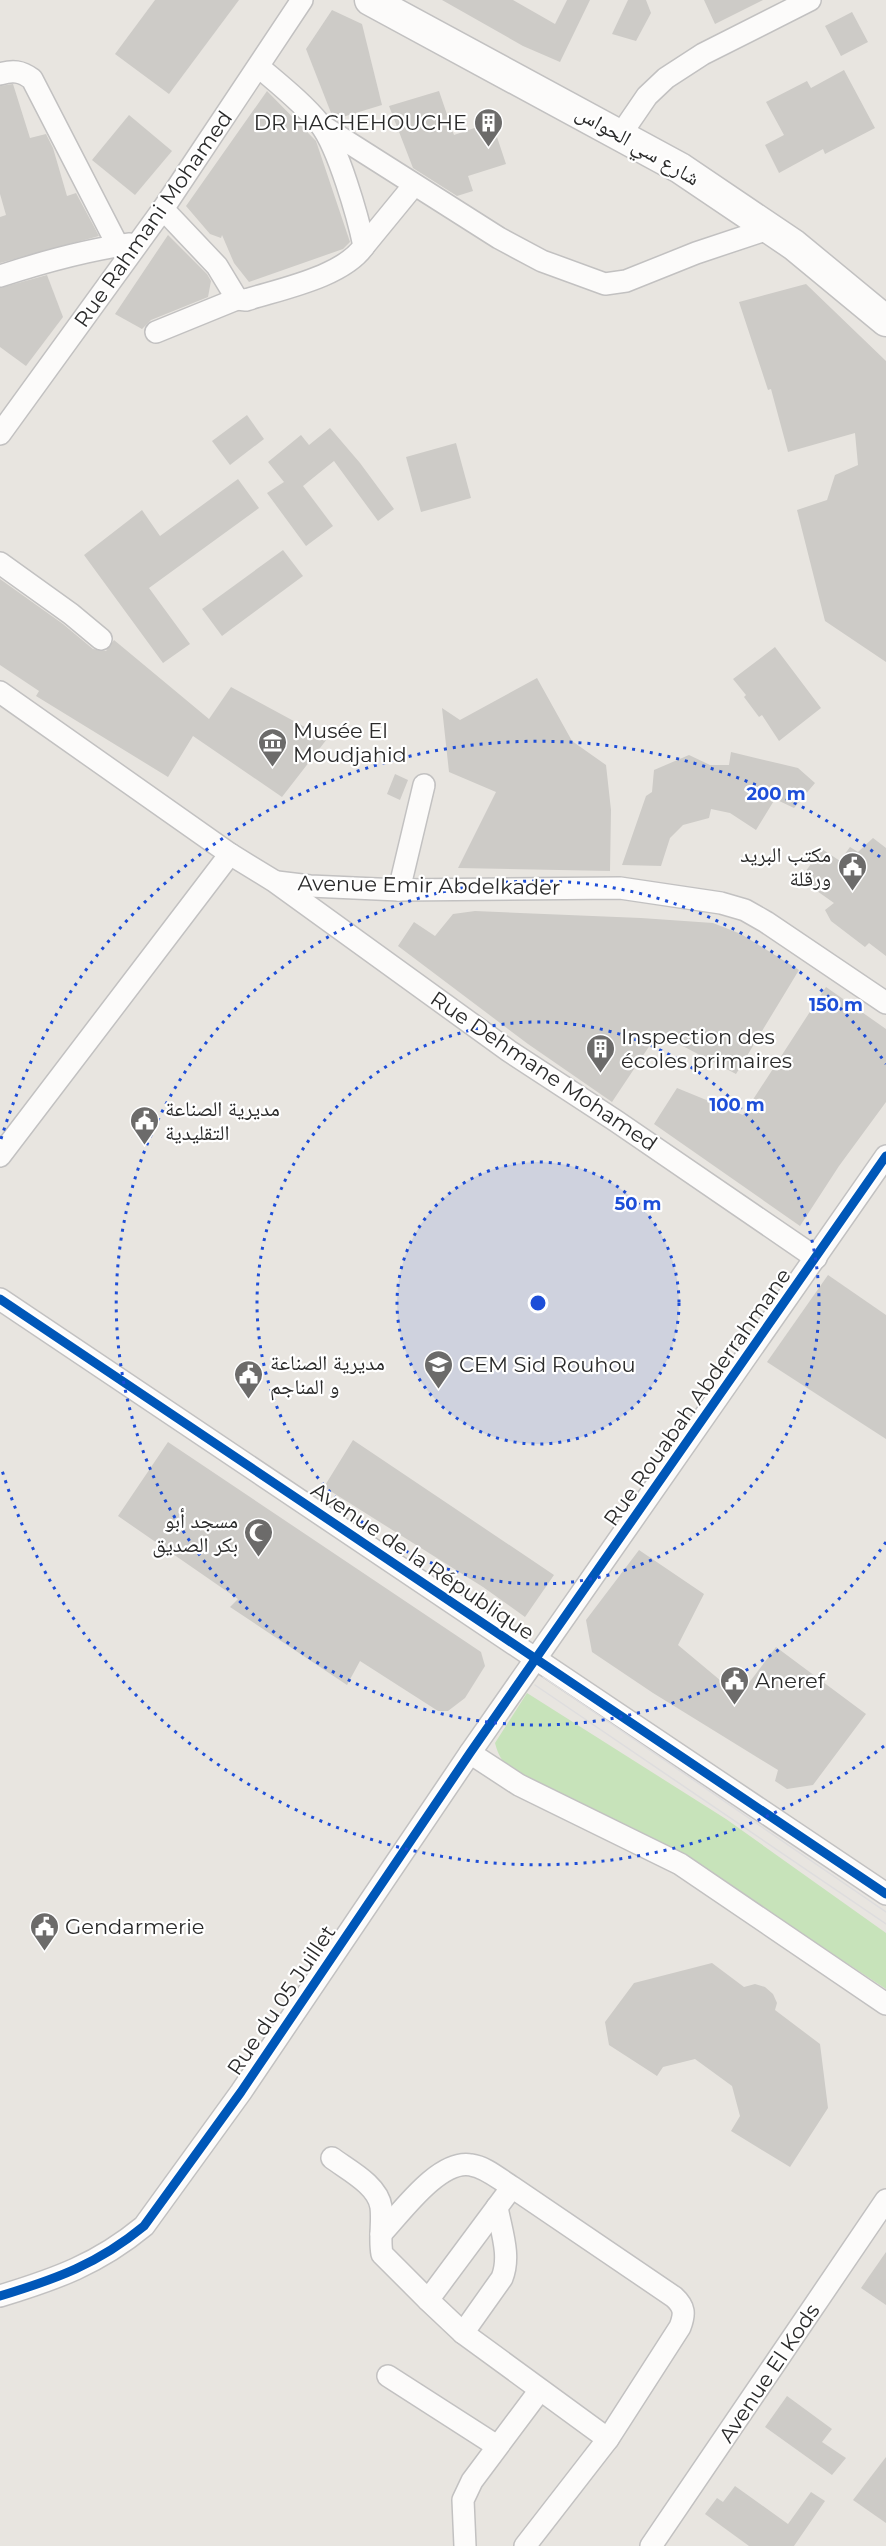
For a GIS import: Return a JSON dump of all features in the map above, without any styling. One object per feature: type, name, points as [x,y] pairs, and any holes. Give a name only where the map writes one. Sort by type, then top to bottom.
[{"type":"street","name":"Rue Rahmani Mohamed","points":[[0,434],[128,244],[163,208],[302,0]]},
{"type":"street","name":"شارع سي الحواس","points":[[370,0],[680,168],[771,228],[886,321]]},
{"type":"street","points":[[621,134],[647,96],[666,78],[703,54],[810,0]]},
{"type":"street","points":[[259,67],[321,125],[414,185],[521,250],[589,279],[610,285],[771,228]]},
{"type":"street","points":[[0,74],[15,71],[24,73],[32,79],[128,244],[67,255],[0,276]]},
{"type":"street","points":[[321,125],[334,150],[358,219],[364,246]]},
{"type":"street","points":[[156,332],[237,299],[246,300],[256,297],[332,271],[352,261],[414,185]]},
{"type":"street","points":[[163,208],[217,267],[237,299]]},
{"type":"street","points":[[0,563],[71,614],[100,639]]},
{"type":"street","name":"Avenue Emir Abdelkader","points":[[0,692],[230,854],[274,881],[310,886],[399,890],[620,888],[721,903],[745,910],[766,922],[886,1004]]},
{"type":"street","points":[[399,890],[424,785]]},
{"type":"street","points":[[0,1156],[230,854]]},
{"type":"street","name":"Rue Dehmane Mohamed","points":[[274,881],[509,1051],[816,1258]]},
{"type":"street","name":"Rue Rouabah Abderrahmane","points":[[536,1659],[886,1156]]},
{"type":"street","name":"Avenue de la République","points":[[0,1299],[886,1894]]},
{"type":"street","name":"Rue du 05 Juillet","points":[[0,2296],[68,2274],[89,2264],[123,2243],[144,2226],[241,2092],[536,1659]]},
{"type":"street","points":[[470,1753],[519,1785],[680,1864],[886,2004]]},
{"type":"street","points":[[332,2158],[370,2187],[378,2197],[381,2207],[382,2254],[464,2333],[608,2439]]},
{"type":"street","points":[[381,2234],[440,2172],[458,2165],[471,2164],[486,2170],[512,2187],[674,2297],[684,2308],[680,2327],[608,2439],[525,2546]]},
{"type":"street","points":[[428,2300],[512,2187]]},
{"type":"street","name":"Avenue El Kods","points":[[651,2546],[886,2200]]},
{"type":"street","points":[[464,2333],[506,2270],[506,2254],[497,2207]]},
{"type":"street","points":[[388,2376],[497,2446]]},
{"type":"street","points":[[465,2546],[463,2500],[472,2481],[540,2390]]},
{"type":"green space","points":[[527,1693],[726,1819],[886,1933],[886,1989],[683,1855],[518,1776],[503,1762],[495,1743]]},
{"type":"building","points":[[155,0],[239,0],[169,94],[115,54]]},
{"type":"building","points":[[442,0],[513,0],[555,24],[567,0],[590,0],[560,62],[523,46]]},
{"type":"building","points":[[628,0],[646,0],[651,13],[636,41],[612,34]]},
{"type":"building","points":[[704,0],[763,0],[715,24]]},
{"type":"building","points":[[332,10],[362,24],[382,105],[336,119],[333,118],[306,49]]},
{"type":"building","points":[[852,12],[868,42],[841,56],[825,26]]},
{"type":"building","points":[[844,70],[875,128],[825,154],[823,149],[779,173],[765,145],[784,135],[766,102],[807,81],[811,88]]},
{"type":"building","points":[[13,84],[30,138],[46,134],[53,148],[67,196],[76,193],[99,236],[0,263],[0,217],[6,215],[0,194],[0,86]]},
{"type":"building","points":[[267,91],[316,141],[350,242],[343,249],[249,282],[234,263],[222,235],[221,238],[210,234],[186,206]]},
{"type":"building","points":[[439,91],[454,135],[492,122],[506,164],[468,176],[473,191],[457,196],[413,168],[389,106]]},
{"type":"building","points":[[129,115],[172,151],[135,195],[92,160]]},
{"type":"building","points":[[168,235],[207,274],[211,281],[208,297],[151,320],[142,329],[115,314]]},
{"type":"building","points":[[47,275],[63,317],[26,366],[0,347],[0,288]]},
{"type":"building","points":[[806,284],[886,361],[886,662],[825,621],[797,510],[827,500],[835,475],[858,465],[855,433],[788,452],[771,389],[768,390],[739,302]]},
{"type":"building","points":[[247,415],[264,439],[230,465],[212,441]]},
{"type":"building","points":[[330,428],[360,463],[394,509],[378,521],[334,461],[303,486],[333,526],[306,546],[267,493],[284,482],[268,462],[301,435],[309,445]]},
{"type":"building","points":[[456,443],[471,498],[421,512],[406,457]]},
{"type":"building","points":[[238,479],[259,508],[149,588],[190,644],[163,663],[84,555],[142,510],[160,536]]},
{"type":"building","points":[[283,550],[303,576],[222,636],[202,609]]},
{"type":"building","points":[[0,579],[63,624],[93,649],[106,651],[114,640],[209,719],[231,687],[327,739],[282,797],[193,736],[168,777],[36,696],[39,691],[0,665]]},
{"type":"building","points":[[775,647],[821,708],[779,741],[762,715],[759,717],[744,697],[746,695],[733,679]]},
{"type":"building","points":[[537,678],[572,741],[606,765],[611,810],[610,871],[458,868],[496,792],[449,772],[442,708],[460,720]]},
{"type":"building","points":[[731,752],[798,768],[815,783],[794,808],[775,799],[756,830],[730,813],[711,809],[709,818],[683,825],[670,838],[661,866],[622,865],[646,796],[652,792],[654,770],[689,755],[710,765],[729,765]]},
{"type":"building","points":[[395,774],[408,780],[400,800],[387,794]]},
{"type":"building","name":"مكتب البريد ورقلة","points":[[873,838],[886,848],[886,956],[869,943],[865,947],[831,921],[825,910],[834,903],[800,879],[822,849],[840,861],[850,847],[858,852]]},
{"type":"building","points":[[475,911],[713,923],[741,934],[799,970],[736,1074],[658,1033],[612,1102],[528,1044],[398,946],[414,922],[435,936],[453,914]]},
{"type":"building","points":[[826,987],[886,1029],[886,1102],[839,1166],[800,1226],[654,1124],[677,1088],[743,1115]]},
{"type":"building","points":[[828,1275],[886,1315],[886,1439],[767,1362]]},
{"type":"building","points":[[353,1440],[554,1575],[525,1617],[483,1587],[324,1487]]},
{"type":"building","name":"مسجد أبو بكر الصديق","points":[[168,1442],[481,1652],[485,1666],[465,1698],[448,1711],[438,1711],[360,1661],[347,1685],[230,1607],[238,1599],[118,1516]]},
{"type":"building","points":[[639,1550],[704,1594],[678,1645],[739,1696],[776,1647],[866,1714],[813,1785],[787,1789],[775,1781],[778,1770],[653,1693],[592,1652],[586,1620]]},
{"type":"building","points":[[712,1963],[744,1987],[755,1984],[765,1987],[773,1994],[777,2003],[775,2010],[820,2044],[828,2108],[790,2167],[731,2131],[740,2116],[732,2086],[695,2059],[663,2067],[657,2076],[609,2045],[605,2022],[634,1983]]},
{"type":"building","points":[[886,2252],[886,2305],[861,2288]]},
{"type":"building","points":[[787,2396],[832,2429],[822,2442],[846,2458],[832,2475],[765,2427]]},
{"type":"building","points":[[886,2457],[886,2523],[853,2500]]},
{"type":"building","points":[[735,2486],[788,2524],[811,2492],[825,2501],[794,2546],[749,2546],[705,2514],[717,2498],[723,2502]]},
{"type":"tram line","points":[[543,1677],[886,1912]]},
{"type":"tram line","points":[[535,1685],[886,1924]]},
{"type":"cycle path","points":[[0,2296],[76,2269],[110,2251],[144,2226],[241,2092],[470,1753],[886,1156]]},
{"type":"cycle path","points":[[0,1299],[886,1894]]},
{"type":"place","name":"DR HACHEHOUCHE","points":[[488,148]]},
{"type":"place","name":"Musée El Moudjahid","points":[[272,768]]},
{"type":"place","name":"مكتب البريد ورقلة","points":[[852,892]]},
{"type":"place","name":"Inspection des écoles primaires","points":[[600,1074]]},
{"type":"place","name":"مديرية الصناعة التقليدية","points":[[144,1146]]},
{"type":"place","name":"CEM Sid Rouhou","points":[[438,1390]]},
{"type":"place","name":"مديرية الصناعة و المناجم","points":[[249,1400]]},
{"type":"place","name":"مسجد أبو بكر الصديق","points":[[259,1558]]},
{"type":"place","name":"Aneref","points":[[734,1706]]},
{"type":"place","name":"Gendarmerie","points":[[44,1952]]}]
